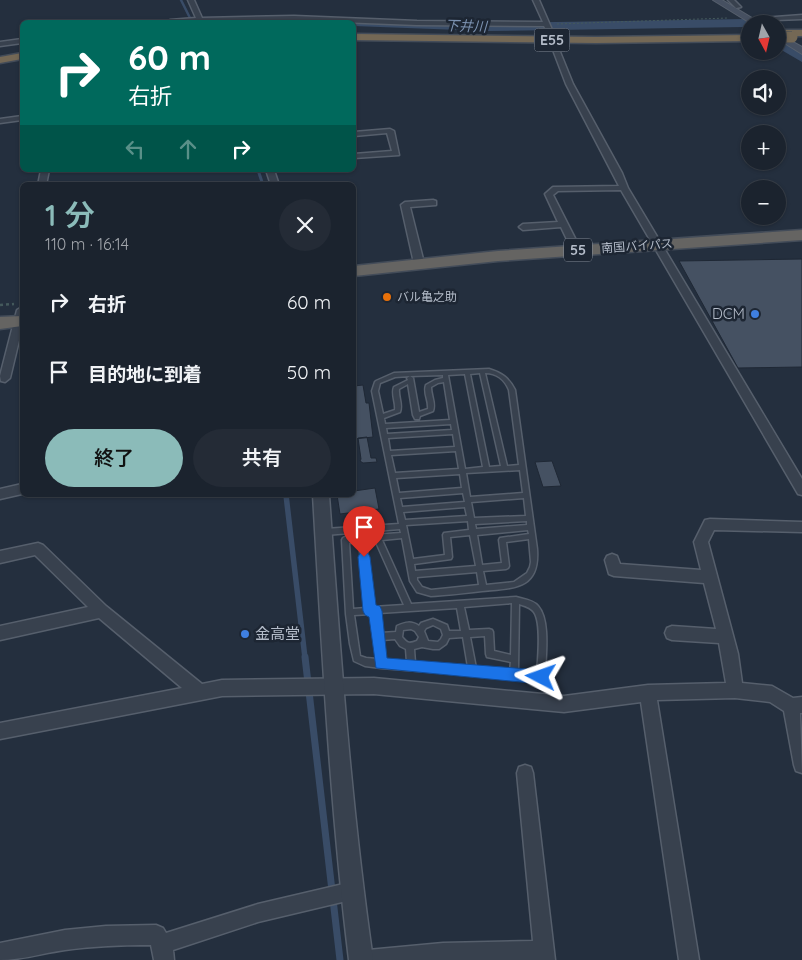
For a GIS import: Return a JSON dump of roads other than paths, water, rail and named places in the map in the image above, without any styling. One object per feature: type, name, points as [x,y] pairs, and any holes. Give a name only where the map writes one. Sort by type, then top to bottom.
[{"type":"highway","name":"E55","points":[[356,36],[573,37],[741,34]]},
{"type":"highway","name":"E55","points":[[356,36],[596,40],[741,38]]},
{"type":"highway","points":[[0,60],[20,56]]},
{"type":"highway","name":"南国バイパス","points":[[356,279],[802,235]]},
{"type":"highway","name":"南国バイパス","points":[[356,270],[576,250],[802,244]]},
{"type":"highway","points":[[0,312],[20,315]]},
{"type":"highway","points":[[0,323],[20,316]]},
{"type":"main road","points":[[717,0],[744,15]]},
{"type":"main road","points":[[788,35],[802,51]]},
{"type":"street","points":[[191,0],[201,20]]},
{"type":"street","points":[[536,0],[550,32]]},
{"type":"street","points":[[731,0],[738,7]]},
{"type":"street","points":[[786,18],[802,18]]},
{"type":"street","points":[[259,20],[348,20]]},
{"type":"street","points":[[356,20],[546,24]]},
{"type":"street","points":[[0,44],[20,41]]},
{"type":"street","points":[[552,42],[565,75],[621,176],[624,188],[802,490]]},
{"type":"street","points":[[0,122],[20,118]]},
{"type":"street","points":[[356,134],[390,131],[396,153],[356,156]]},
{"type":"street","points":[[576,250],[549,194],[556,189],[624,188]]},
{"type":"street","points":[[419,264],[405,205],[434,203]]},
{"type":"street","points":[[523,227],[565,224]]},
{"type":"street","points":[[5,378],[20,322]]},
{"type":"street","points":[[0,494],[20,489]]},
{"type":"street","points":[[321,497],[325,532],[333,686],[352,892],[361,960]]},
{"type":"street","points":[[734,690],[730,654],[708,577],[701,542],[710,524],[802,527]]},
{"type":"street","points":[[0,557],[38,549],[101,611],[199,692]]},
{"type":"street","points":[[612,560],[614,570],[708,577]]},
{"type":"street","points":[[0,633],[101,611]]},
{"type":"street","points":[[672,633],[725,636]]},
{"type":"street","points":[[0,731],[222,688],[374,686],[564,704],[648,693],[734,690],[772,694],[797,706],[802,765]]},
{"type":"street","points":[[648,693],[689,960]]},
{"type":"street","points":[[368,960],[443,953],[544,955],[525,773]]},
{"type":"street","points":[[0,953],[65,940],[106,936],[156,935],[163,952],[258,913],[352,892]]},
{"type":"lane","points":[[482,371],[504,468]]},
{"type":"lane","points":[[482,371],[499,373],[508,380],[512,390],[530,518],[535,561],[533,570],[527,579],[515,585],[431,593],[420,590],[414,581],[375,391],[378,382],[394,375],[410,378],[482,371]]},
{"type":"lane","points":[[467,372],[487,470]]},
{"type":"lane","points":[[416,415],[431,410],[432,404],[427,392],[428,386],[445,376]]},
{"type":"lane","points":[[445,376],[483,588]]},
{"type":"lane","points":[[410,378],[418,424]]},
{"type":"lane","points":[[381,417],[398,411],[400,406],[395,393],[396,388],[410,378]]},
{"type":"lane","points":[[383,426],[453,422]]},
{"type":"lane","points":[[385,436],[455,432]]},
{"type":"lane","points":[[388,453],[458,449]]},
{"type":"lane","points":[[393,476],[523,467]]},
{"type":"lane","points":[[397,496],[466,490]]},
{"type":"lane","points":[[400,510],[527,495]]},
{"type":"lane","points":[[325,532],[471,520],[530,518]]},
{"type":"lane","points":[[410,562],[449,557],[446,534],[531,527]]},
{"type":"lane","points":[[351,612],[516,600],[529,604],[537,610],[540,616],[542,631],[541,677],[381,664],[365,662],[357,658],[354,644],[351,612],[345,540],[405,535]]},
{"type":"lane","points":[[413,574],[506,566],[502,540],[532,536]]},
{"type":"lane","points":[[378,537],[409,608]]},
{"type":"lane","points":[[362,538],[381,664]]},
{"type":"lane","points":[[514,675],[516,600]]},
{"type":"lane","points":[[460,604],[473,672]]},
{"type":"lane","points":[[447,635],[444,627],[433,622],[424,625],[421,634],[420,644],[410,647],[403,644],[398,638],[400,628],[407,625],[417,627],[421,634],[426,644],[435,647],[445,641],[447,635]]},
{"type":"lane","points":[[447,635],[465,632],[489,632],[490,654],[514,659]]},
{"type":"lane","points":[[378,638],[398,635]]},
{"type":"lane","points":[[410,647],[410,666]]},
{"type":"waterway","points":[[181,0],[191,20]]},
{"type":"waterway","name":"下井川","points":[[356,22],[486,27],[741,23]]},
{"type":"waterway","name":"下井川","points":[[786,47],[802,58]]},
{"type":"waterway","points":[[259,172],[262,182]]},
{"type":"waterway","points":[[286,497],[305,658]]},
{"type":"waterway","points":[[305,657],[340,960]]},
{"type":"place","name":"バル亀之助","points":[[387,297]]},
{"type":"place","name":"DCM","points":[[755,314]]},
{"type":"place","name":"金高堂","points":[[245,634]]}]
